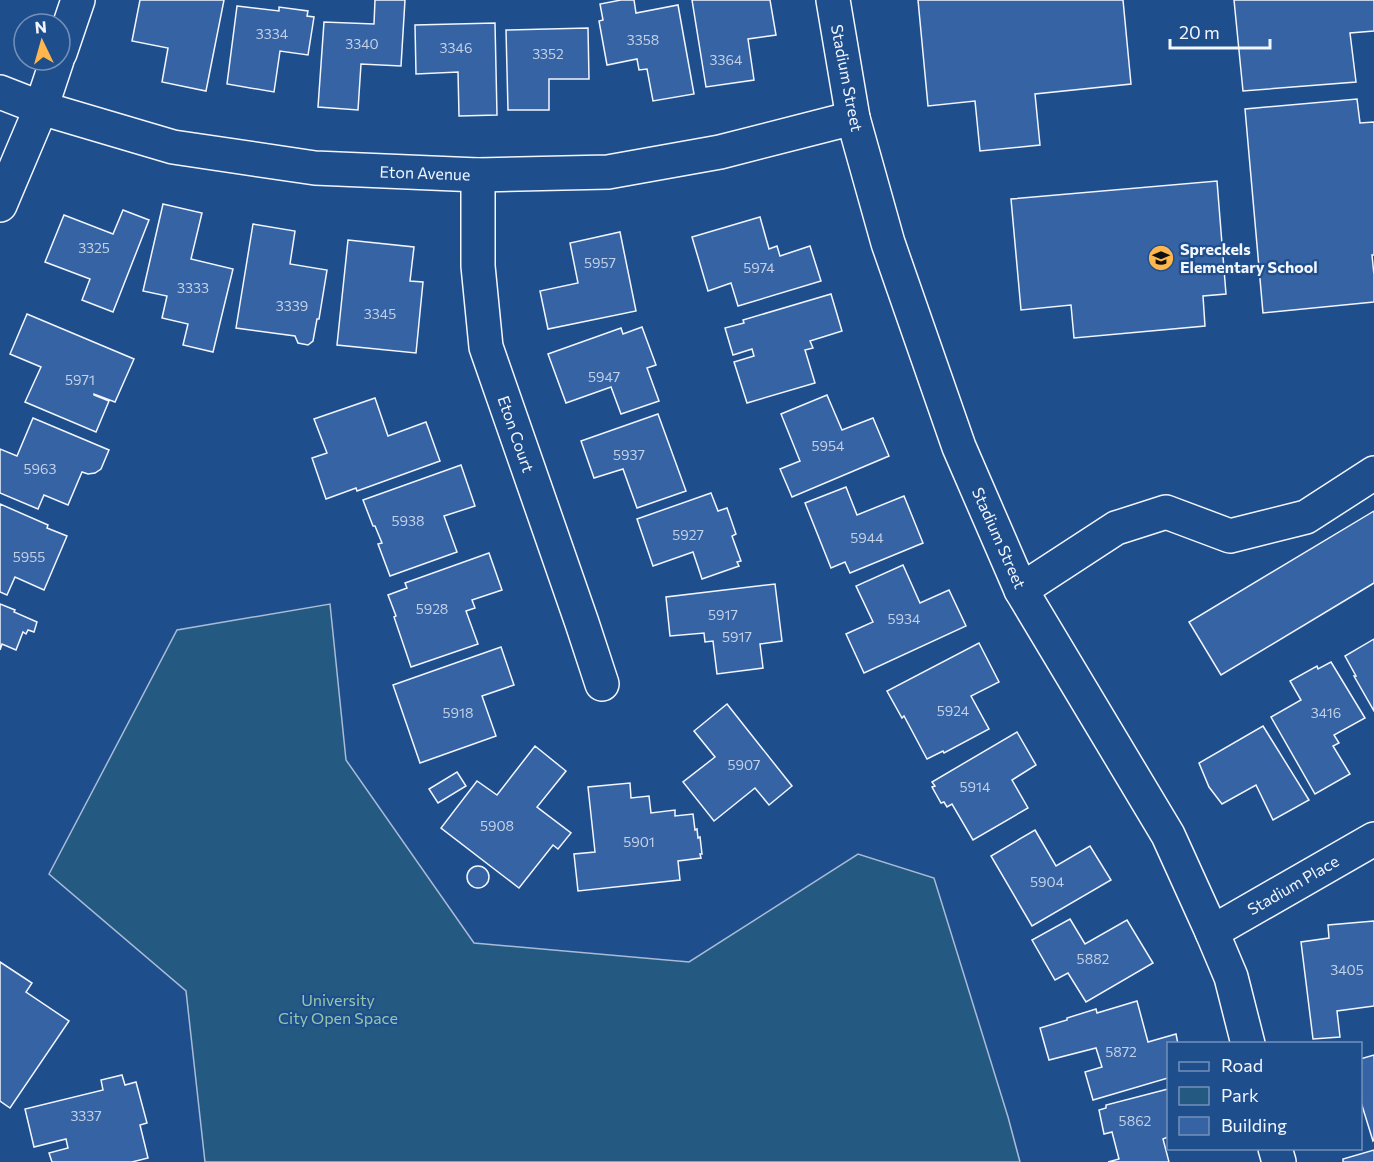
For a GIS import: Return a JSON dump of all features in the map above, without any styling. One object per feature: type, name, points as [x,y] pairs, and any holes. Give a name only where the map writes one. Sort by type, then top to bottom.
[{"type":"street","points":[[72,17],[78,0]]},
{"type":"street","name":"Stadium Street","points":[[832,0],[854,118],[888,243],[959,447],[1021,590],[1168,835],[1231,977],[1247,1042]]},
{"type":"street","points":[[0,205],[41,108],[53,72]]},
{"type":"street","name":"Eton Avenue","points":[[0,92],[41,108],[173,147],[315,168],[478,175],[608,172],[720,152],[854,118]]},
{"type":"street","name":"Eton Court","points":[[478,175],[478,266],[486,347],[602,684]]},
{"type":"street","points":[[1021,590],[1116,528],[1166,512],[1230,536],[1306,517],[1374,473]]},
{"type":"street","name":"Stadium Place","points":[[1212,932],[1374,839]]},
{"type":"green space","name":"University City Open Space","points":[[330,604],[346,760],[474,943],[689,962],[858,854],[934,878],[1020,1162],[205,1162],[186,991],[49,874],[177,630]]},
{"type":"building","points":[[140,0],[224,0],[206,91],[162,82],[168,48],[132,41]]},
{"type":"building","points":[[375,0],[405,0],[401,66],[361,64],[358,110],[318,107],[324,22],[374,24]]},
{"type":"building","points":[[634,0],[636,13],[678,5],[694,94],[653,101],[647,69],[639,70],[637,59],[607,65],[599,21],[603,20],[600,4]]},
{"type":"building","points":[[692,0],[770,0],[776,35],[748,39],[754,80],[706,87]]},
{"type":"building","points":[[918,0],[1123,0],[1131,84],[1035,94],[1040,145],[980,151],[975,101],[928,106]]},
{"type":"building","points":[[1234,0],[1374,0],[1374,31],[1350,33],[1356,82],[1243,91]]},
{"type":"building","points":[[237,6],[279,11],[279,7],[308,11],[307,16],[314,17],[308,55],[280,51],[274,92],[227,84]]},
{"type":"building","points":[[495,23],[497,115],[459,116],[458,72],[416,74],[415,25]]},
{"type":"building","points":[[588,28],[589,79],[549,79],[549,110],[508,110],[506,30]]},
{"type":"building","points":[[1357,99],[1360,123],[1374,122],[1374,255],[1372,255],[1374,302],[1263,313],[1245,109]]},
{"type":"building","points":[[1217,181],[1226,294],[1203,296],[1205,326],[1074,338],[1071,305],[1021,310],[1011,199]]},
{"type":"building","points":[[163,204],[202,213],[191,259],[233,269],[213,352],[183,345],[188,324],[162,318],[167,296],[143,291]]},
{"type":"building","points":[[123,210],[149,220],[113,312],[82,300],[90,279],[45,262],[64,215],[113,234]]},
{"type":"building","points":[[760,217],[769,249],[777,246],[780,256],[810,246],[821,281],[738,306],[731,283],[708,291],[692,237]]},
{"type":"building","points":[[253,224],[295,231],[290,264],[327,270],[319,319],[317,319],[313,341],[308,345],[298,343],[295,336],[236,328]]},
{"type":"building","points":[[620,232],[636,311],[548,329],[540,291],[578,283],[570,243]]},
{"type":"building","points":[[348,240],[414,247],[410,281],[423,282],[416,353],[337,345]]},
{"type":"building","points":[[831,294],[842,331],[810,341],[813,348],[805,350],[815,383],[747,403],[734,362],[754,356],[752,349],[733,355],[725,328],[744,323],[743,320]]},
{"type":"building","points":[[27,314],[134,359],[115,402],[94,394],[109,401],[96,432],[25,402],[41,367],[10,354]]},
{"type":"building","points":[[642,327],[656,365],[647,368],[659,401],[621,414],[611,387],[566,403],[548,354],[621,328],[623,334]]},
{"type":"building","points":[[827,395],[842,430],[873,418],[889,456],[792,497],[780,469],[800,461],[781,414]]},
{"type":"building","points":[[375,398],[388,436],[426,422],[440,461],[357,491],[356,488],[326,499],[312,458],[327,453],[314,419]]},
{"type":"building","points":[[658,414],[686,491],[637,508],[623,469],[594,478],[581,441]]},
{"type":"building","points":[[33,418],[109,450],[101,469],[95,473],[82,472],[68,505],[44,495],[38,509],[0,493],[0,449],[17,456]]},
{"type":"building","points":[[461,465],[475,506],[444,516],[457,552],[390,576],[378,544],[382,543],[363,500]]},
{"type":"building","points":[[846,487],[857,515],[904,496],[923,543],[850,573],[845,562],[831,568],[805,503]]},
{"type":"building","points":[[711,493],[718,511],[727,508],[736,534],[732,536],[741,561],[737,562],[739,566],[702,579],[693,552],[653,566],[637,519]]},
{"type":"building","points":[[0,504],[67,536],[44,590],[15,577],[7,595],[0,592]]},
{"type":"building","points":[[1374,511],[1374,583],[1221,675],[1189,622]]},
{"type":"building","points":[[489,553],[502,590],[472,600],[475,608],[466,611],[478,644],[411,667],[388,595],[407,588],[405,583]]},
{"type":"building","points":[[903,565],[920,603],[949,590],[966,626],[864,673],[846,634],[873,622],[856,586]]},
{"type":"building","points":[[775,584],[782,641],[760,644],[763,668],[717,674],[713,641],[705,642],[704,633],[670,636],[666,597]]},
{"type":"building","points":[[0,604],[37,622],[34,632],[28,630],[26,634],[23,632],[16,650],[2,644],[0,650]]},
{"type":"building","points":[[1374,639],[1374,711],[1345,656]]},
{"type":"building","points":[[979,643],[999,682],[971,696],[989,729],[944,753],[943,751],[927,759],[904,716],[902,718],[887,691]]},
{"type":"building","points":[[501,647],[514,685],[482,696],[496,736],[420,763],[393,685]]},
{"type":"building","points":[[1331,662],[1365,718],[1334,735],[1339,743],[1333,746],[1350,774],[1315,794],[1271,717],[1301,700],[1290,681],[1317,666],[1318,669]]},
{"type":"building","points":[[727,704],[792,786],[769,805],[755,788],[714,821],[683,782],[715,757],[694,731]]},
{"type":"building","points":[[1263,726],[1309,800],[1273,820],[1256,785],[1222,804],[1209,787],[1199,763]]},
{"type":"building","points":[[1017,732],[1036,765],[1012,780],[1028,808],[973,840],[952,804],[947,807],[944,802],[941,803],[932,787],[935,786],[932,782]]},
{"type":"building","points":[[535,746],[566,771],[537,807],[571,833],[558,849],[553,845],[519,888],[441,828],[477,781],[497,795]]},
{"type":"building","points":[[457,772],[466,786],[438,803],[429,789]]},
{"type":"building","points":[[630,783],[631,798],[649,796],[651,813],[675,810],[675,816],[693,814],[695,830],[697,829],[698,838],[700,837],[701,858],[678,861],[680,880],[578,891],[574,854],[595,852],[588,787]]},
{"type":"building","points":[[1035,830],[1056,866],[1090,846],[1111,880],[1032,926],[991,856]]},
{"type":"building","points":[[478,866],[486,869],[489,877],[486,885],[478,888],[470,885],[467,877],[470,869]]},
{"type":"building","points":[[1070,919],[1085,944],[1127,920],[1153,963],[1086,1002],[1068,973],[1055,980],[1032,940]]},
{"type":"building","points":[[1374,921],[1374,1006],[1337,1011],[1340,1037],[1313,1039],[1301,942],[1329,938],[1328,925]]},
{"type":"building","points":[[0,962],[32,983],[26,992],[69,1021],[10,1108],[0,1101]]},
{"type":"building","points":[[1137,1001],[1148,1042],[1176,1034],[1178,1042],[1167,1042],[1167,1078],[1093,1100],[1085,1072],[1102,1067],[1096,1048],[1049,1060],[1040,1028],[1096,1009],[1097,1013]]},
{"type":"building","points":[[1374,1055],[1373,1141],[1362,1105],[1362,1058]]},
{"type":"building","points":[[122,1075],[125,1085],[136,1082],[147,1123],[140,1125],[148,1158],[132,1162],[52,1162],[49,1153],[68,1148],[66,1139],[34,1147],[25,1109],[103,1090],[101,1080]]},
{"type":"building","points":[[1167,1089],[1167,1137],[1163,1139],[1169,1162],[1108,1162],[1119,1159],[1112,1132],[1104,1134],[1099,1110],[1106,1108],[1106,1105]]},
{"type":"building","points":[[1374,1150],[1374,1162],[1343,1162],[1343,1159]]},
{"type":"place","name":"Spreckels Elementary School","points":[[1161,258]]}]
